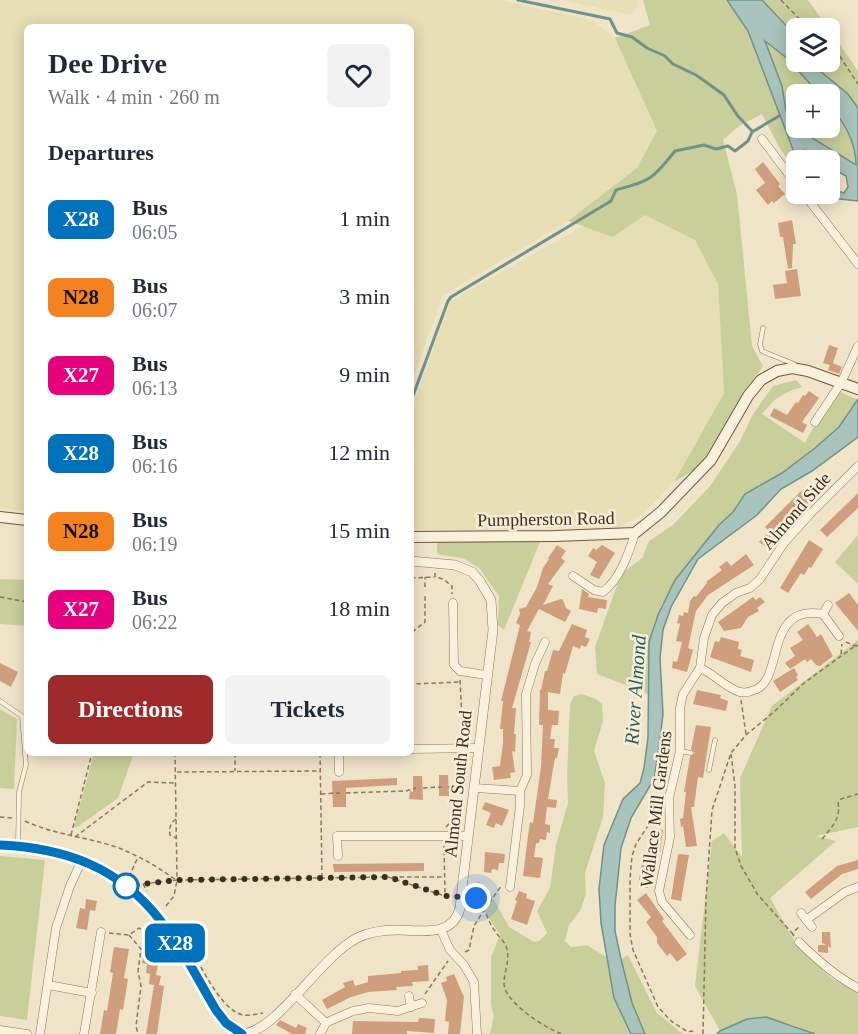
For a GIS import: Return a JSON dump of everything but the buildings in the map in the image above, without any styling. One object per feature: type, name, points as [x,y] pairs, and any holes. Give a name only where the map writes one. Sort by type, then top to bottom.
[{"type":"main road","name":"Pumpherston Road","points":[[414,537],[636,533],[662,512],[711,460],[748,396],[761,380],[777,371],[792,368],[808,370],[855,388]]},
{"type":"main road","points":[[0,517],[24,520]]},
{"type":"street","points":[[762,139],[786,171]]},
{"type":"street","points":[[812,204],[858,264]]},
{"type":"street","points":[[815,422],[841,383],[858,346]]},
{"type":"street","name":"Almond Side","points":[[760,579],[790,536],[832,490],[858,466]]},
{"type":"street","points":[[573,576],[594,590],[603,592],[611,586],[630,550],[636,533]]},
{"type":"street","name":"Almond South Road","points":[[414,561],[455,565],[472,572],[492,600],[492,630],[460,909],[453,922],[441,930]]},
{"type":"street","name":"Wallace Mill Gardens","points":[[690,935],[679,915],[662,902],[659,891],[670,837],[669,798],[680,751],[681,701],[700,668],[704,638],[712,615],[722,603],[736,593],[750,588],[760,579]]},
{"type":"street","points":[[453,603],[457,616],[454,665],[460,671],[486,675]]},
{"type":"street","points":[[823,614],[828,605]]},
{"type":"street","points":[[700,668],[740,692],[759,689],[770,674],[783,628],[794,620],[808,612],[823,614],[839,636]]},
{"type":"street","points":[[510,887],[520,791],[527,776],[526,694],[535,664],[545,642]]},
{"type":"street","points":[[414,749],[479,748]]},
{"type":"street","points":[[339,756],[339,772]]},
{"type":"street","points":[[475,788],[520,791]]},
{"type":"street","points":[[338,856],[328,836],[468,836]]},
{"type":"street","points":[[0,845],[63,853],[108,873],[136,893],[162,922],[216,1010],[226,1023],[242,1034],[252,1033],[268,1023],[340,949],[357,938],[384,931],[441,930],[474,982],[477,1034]]},
{"type":"street","points":[[40,1034],[56,928],[70,886],[82,860]]},
{"type":"street","points":[[806,920],[845,892],[858,887]]},
{"type":"street","points":[[801,913],[812,927]]},
{"type":"street","points":[[84,1034],[101,932]]},
{"type":"street","points":[[799,942],[818,961],[858,988]]},
{"type":"street","points":[[48,985],[92,993]]},
{"type":"street","points":[[295,994],[326,1023]]},
{"type":"street","points":[[409,996],[411,1007]]},
{"type":"street","points":[[320,1034],[326,1023],[361,1009],[398,1011],[422,1003]]},
{"type":"street","points":[[0,1030],[27,1034]]},
{"type":"lane","points":[[763,328],[760,344],[762,351],[808,370]]},
{"type":"lane","points":[[0,701],[22,716],[24,740]]},
{"type":"lane","points":[[709,770],[714,740]]},
{"type":"lane","points":[[680,751],[691,753]]},
{"type":"lane","points":[[703,755],[712,756]]},
{"type":"lane","points":[[18,846],[19,792],[26,765],[25,756]]},
{"type":"path","points":[[781,0],[798,18]]},
{"type":"path","points":[[840,57],[858,84]]},
{"type":"path","points":[[425,577],[425,588]]},
{"type":"path","points":[[414,578],[435,577]]},
{"type":"path","points":[[414,631],[425,622],[425,594]]},
{"type":"path","points":[[0,597],[24,602]]},
{"type":"path","points":[[841,656],[843,640],[857,645]]},
{"type":"path","points":[[703,1034],[706,899],[712,810],[730,753],[746,735],[804,683],[857,645]]},
{"type":"path","points":[[460,671],[464,797]]},
{"type":"path","points":[[414,684],[460,682]]},
{"type":"path","points":[[740,692],[746,735]]},
{"type":"path","points":[[730,753],[735,786],[735,848],[741,866],[758,895],[799,942]]},
{"type":"path","points":[[70,836],[91,756]]},
{"type":"path","points":[[166,906],[174,896],[177,880],[175,756]]},
{"type":"path","points":[[235,756],[235,772]]},
{"type":"path","points":[[320,756],[321,794],[328,836],[322,877]]},
{"type":"path","points":[[176,772],[321,771]]},
{"type":"path","points":[[75,837],[148,782],[176,784]]},
{"type":"path","points":[[448,787],[464,786]]},
{"type":"path","points":[[423,788],[442,787]]},
{"type":"path","points":[[346,793],[406,791],[417,788]]},
{"type":"path","points":[[321,794],[340,794]]},
{"type":"path","points":[[822,838],[836,822],[840,811],[838,803],[841,799],[858,794]]},
{"type":"path","points":[[669,798],[659,808],[636,844],[632,856],[630,934],[633,950],[658,1007],[671,1021],[688,1032],[692,1031],[696,1034]]},
{"type":"path","points":[[446,896],[445,829],[464,807]]},
{"type":"path","points":[[0,817],[18,818],[39,827],[119,848],[161,869],[177,880]]},
{"type":"path","points":[[177,818],[169,830],[172,837],[177,838]]},
{"type":"path","points":[[125,886],[138,857]]},
{"type":"path","points":[[422,1003],[423,996],[434,983],[440,969],[448,960],[469,950],[474,926],[513,870]]},
{"type":"path","points":[[388,877],[446,896],[456,897]]},
{"type":"path","points":[[151,897],[143,884],[177,880],[445,877]]},
{"type":"path","points":[[466,897],[476,898],[494,930],[507,947],[505,992],[513,1003],[541,1023],[562,1034]]},
{"type":"path","points":[[792,933],[806,920]]},
{"type":"path","points":[[101,932],[129,935],[139,928],[168,952]]},
{"type":"path","points":[[176,928],[183,933],[213,987],[226,1004],[241,1015],[266,1013]]},
{"type":"path","points":[[129,935],[141,949],[181,952]]},
{"type":"path","points":[[138,1034],[136,1026],[141,986],[138,971],[141,949]]},
{"type":"shaded area","points":[[0,0],[502,0],[593,21],[615,38],[657,131],[637,168],[568,221],[442,296],[414,376],[414,24],[24,24],[24,511],[0,508]]},
{"type":"shaded area","points":[[562,0],[638,0],[639,4],[631,15]]},
{"type":"shaded area","points":[[645,215],[695,240],[718,284],[724,393],[674,482],[641,516],[619,527],[414,530],[414,403],[451,301],[583,226],[613,237]]},
{"type":"green space","points":[[643,0],[727,0],[748,31],[786,131],[786,138],[789,138],[793,150],[786,150],[786,157],[762,114],[739,126],[723,140],[737,194],[752,346],[763,366],[699,467],[674,482],[724,393],[718,284],[695,240],[645,215],[613,237],[568,221],[637,168],[657,131],[615,38],[650,25]]},
{"type":"green space","points":[[746,0],[808,0],[821,18],[786,18],[786,46]]},
{"type":"green space","points":[[764,40],[786,57],[786,72],[800,72],[810,84],[786,84],[786,111],[782,86]]},
{"type":"green space","points":[[840,45],[858,71],[858,129],[840,105],[840,84],[821,84],[810,72],[840,72]]},
{"type":"green space","points":[[840,120],[856,148],[856,165],[840,155],[840,150],[832,150],[814,138],[840,138]]},
{"type":"green space","points":[[796,380],[802,387],[779,397],[762,414],[805,443],[820,415],[838,391],[858,400],[839,427],[815,448],[782,473],[745,494],[733,512],[719,525],[662,604],[649,642],[649,694],[597,674],[595,647],[621,574],[642,558],[649,541],[673,525],[710,486],[740,441],[753,414],[773,386]]},
{"type":"green space","points":[[858,535],[858,584],[835,562]]},
{"type":"green space","points":[[437,542],[540,542],[504,630],[498,625],[499,596],[480,569],[465,559],[437,554]]},
{"type":"green space","points":[[0,579],[24,580],[24,626],[0,624]]},
{"type":"green space","points":[[858,640],[858,827],[816,836],[836,841],[770,898],[797,946],[831,978],[858,992],[858,1034],[815,1034],[794,1025],[747,1019],[720,1031],[695,986],[712,841],[724,833],[742,857],[740,778],[772,706]]},
{"type":"green space","points":[[582,694],[602,704],[603,721],[594,751],[605,783],[603,817],[585,873],[586,894],[580,911],[569,925],[565,941],[571,947],[587,945],[606,957],[614,998],[631,1034],[490,1034],[494,1016],[491,1005],[491,957],[500,935],[474,895],[474,884],[478,881],[487,887],[509,927],[534,942],[539,941],[547,933],[537,911],[550,888],[556,845],[568,803],[570,704],[574,696]]},
{"type":"green space","points":[[0,709],[17,719],[14,789],[0,788]]},
{"type":"green space","points":[[93,756],[133,756],[118,798],[76,828],[74,826]]},
{"type":"green space","points":[[0,856],[45,860],[27,1020],[0,1016]]},
{"type":"green space","points":[[628,955],[657,1013],[683,1034],[645,1034],[632,1003],[621,959]]},
{"type":"water","points":[[727,0],[762,0],[786,25],[786,57],[765,41],[782,86],[786,131],[748,31]]},
{"type":"water","points":[[800,72],[821,72],[836,84],[810,84]]},
{"type":"water","points":[[840,87],[858,108],[858,201],[840,199],[840,192],[844,193],[848,187],[846,176],[840,173],[840,155],[856,165],[854,149],[840,119]]},
{"type":"water","points":[[789,138],[812,138],[832,150],[805,150],[793,150]]},
{"type":"water","points":[[858,399],[858,437],[812,471],[781,489],[757,515],[698,559],[671,607],[663,630],[660,658],[663,714],[654,779],[631,818],[621,848],[615,906],[615,931],[621,959],[632,1003],[645,1034],[631,1034],[614,998],[601,923],[599,889],[604,845],[623,799],[640,783],[644,768],[648,737],[649,642],[658,615],[675,580],[719,525],[733,512],[745,494],[782,473],[815,448],[839,427]]},
{"type":"water","points":[[766,1017],[815,1034],[717,1034],[747,1019]]},
{"type":"waterway","points":[[518,0],[610,19],[617,33],[632,37],[647,48],[665,56],[673,64],[696,75],[724,95],[737,115],[752,131]]},
{"type":"waterway","points":[[414,393],[451,297],[611,201],[616,190],[650,178],[675,151],[704,145],[716,149],[728,146],[735,151],[748,141],[752,132],[779,116]]},
{"type":"bus line","name":"X28","points":[[0,845],[63,853],[108,873],[136,893],[162,922],[216,1010],[226,1023],[242,1034]]},
{"type":"route","points":[[126,886],[177,880],[388,877],[446,896],[476,898]]},
{"type":"water label","name":"River Almond","points":[[635,690]]}]
